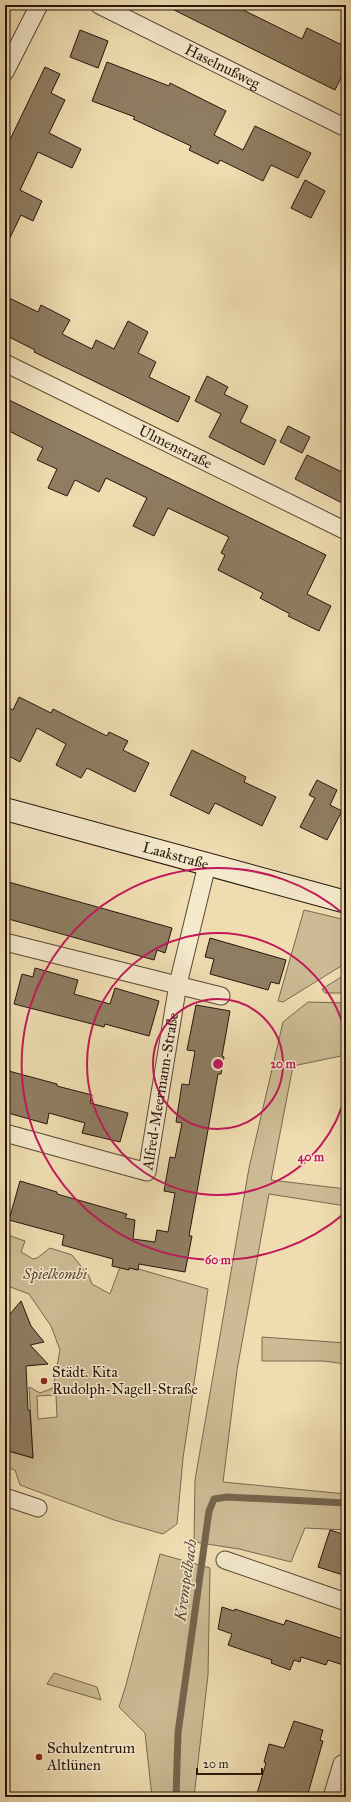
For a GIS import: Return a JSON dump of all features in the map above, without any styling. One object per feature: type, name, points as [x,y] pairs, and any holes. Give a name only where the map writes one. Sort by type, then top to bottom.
[{"type":"street","points":[[5,72],[39,5]]},
{"type":"street","name":"Haselnußweg","points":[[99,5],[346,128]]},
{"type":"street","name":"Ulmenstraße","points":[[5,363],[346,531]]},
{"type":"street","name":"Laakstraße","points":[[5,809],[346,902]]},
{"type":"street","name":"Alfred-Meermann-Straße","points":[[5,1133],[147,1172],[178,984],[207,865]]},
{"type":"street","points":[[5,942],[178,984],[221,996]]},
{"type":"street","points":[[5,1497],[38,1508]]},
{"type":"street","points":[[225,1560],[346,1602]]},
{"type":"street","points":[[332,1797],[342,1764],[346,1765]]},
{"type":"green space","points":[[304,910],[346,920],[346,963],[283,1002],[278,1001]]},
{"type":"green space","points":[[346,974],[346,993],[325,993],[322,989]]},
{"type":"green space","points":[[308,1002],[346,1003],[346,1055],[293,1066],[271,1180],[346,1189],[346,1206],[269,1194],[237,1370],[223,1482],[346,1494],[346,1530],[305,1528],[291,1562],[239,1549],[194,1542],[195,1480],[249,1168],[283,1022]]},
{"type":"green space","name":"Spielkombi","points":[[5,1234],[25,1241],[21,1252],[33,1259],[37,1258],[50,1248],[72,1255],[89,1276],[92,1284],[110,1294],[120,1267],[128,1266],[208,1289],[183,1458],[177,1524],[163,1534],[114,1520],[20,1485],[15,1470],[5,1467],[5,1450],[33,1458],[29,1387],[40,1393],[53,1388],[60,1350],[51,1326],[29,1294],[5,1285]],"holes":[[[56,1395],[57,1417],[38,1419],[37,1396]]]},
{"type":"green space","points":[[262,1337],[346,1343],[346,1364],[323,1361],[262,1361]]},
{"type":"green space","points":[[160,1554],[210,1568],[208,1675],[194,1797],[152,1797],[145,1733],[119,1707]]},
{"type":"green space","points":[[54,1673],[97,1687],[101,1700],[47,1684]]},
{"type":"building","points":[[164,5],[233,5],[302,39],[307,28],[346,47],[346,68],[335,90]]},
{"type":"building","points":[[80,30],[108,41],[98,68],[70,57]]},
{"type":"building","points":[[107,62],[169,86],[170,83],[226,111],[214,135],[243,150],[255,126],[311,153],[298,178],[271,165],[263,181],[220,160],[218,164],[189,150],[191,146],[133,119],[135,117],[92,101]]},
{"type":"building","points":[[45,67],[60,74],[51,93],[65,100],[49,133],[81,149],[72,168],[38,152],[20,190],[42,201],[33,221],[21,215],[5,248],[5,150]]},
{"type":"building","points":[[305,180],[325,191],[311,218],[291,208]]},
{"type":"building","points":[[5,296],[38,312],[41,305],[70,320],[62,334],[92,349],[96,340],[114,349],[128,321],[148,332],[138,353],[156,362],[149,377],[190,397],[178,422],[34,352],[35,350],[5,335]]},
{"type":"building","points":[[207,376],[228,387],[224,394],[248,406],[240,422],[276,440],[264,465],[209,437],[221,414],[195,401]]},
{"type":"building","points":[[5,398],[326,555],[307,594],[331,606],[319,631],[288,616],[290,614],[260,598],[263,593],[218,570],[225,555],[221,553],[229,537],[168,508],[154,536],[133,526],[147,498],[106,478],[99,492],[75,480],[67,496],[48,488],[57,469],[37,460],[43,448],[5,429]]},
{"type":"building","points":[[288,426],[310,437],[302,453],[280,442]]},
{"type":"building","points":[[307,455],[346,474],[346,505],[295,479]]},
{"type":"building","points":[[19,697],[51,713],[53,709],[107,736],[109,732],[128,741],[123,750],[149,763],[135,792],[87,768],[81,778],[56,765],[66,744],[37,728],[20,762],[5,754],[5,706],[13,710]]},
{"type":"building","points":[[192,750],[246,777],[244,782],[276,797],[262,826],[215,803],[209,814],[170,795]]},
{"type":"building","points":[[317,780],[337,790],[330,805],[342,811],[327,840],[300,827],[315,798],[309,795]]},
{"type":"building","points":[[5,881],[172,928],[165,953],[157,950],[154,960],[5,918]]},
{"type":"building","points":[[210,938],[286,960],[279,984],[271,982],[268,990],[210,974],[214,959],[205,957]]},
{"type":"building","points":[[35,968],[78,980],[74,994],[110,1004],[115,988],[159,1001],[149,1036],[105,1024],[104,1027],[14,1004],[22,974],[33,977]]},
{"type":"building","points":[[196,1005],[230,1011],[222,1056],[224,1057],[221,1074],[218,1074],[189,1236],[192,1236],[185,1272],[139,1264],[138,1270],[129,1268],[129,1270],[112,1266],[113,1259],[62,1245],[64,1235],[9,1220],[20,1181],[57,1192],[57,1194],[127,1214],[125,1218],[135,1220],[133,1239],[155,1242],[157,1230],[168,1232],[175,1193],[164,1191],[170,1157],[175,1158],[182,1123],[176,1122],[182,1084],[189,1085],[195,1051],[187,1050]]},
{"type":"building","points":[[5,1070],[92,1095],[90,1103],[128,1113],[120,1142],[82,1133],[85,1123],[49,1113],[47,1124],[8,1113],[10,1103],[5,1101]]},
{"type":"building","points":[[21,1301],[31,1326],[44,1342],[30,1345],[48,1364],[26,1366],[28,1410],[30,1410],[33,1458],[5,1450],[5,1320]]},
{"type":"building","points":[[330,1530],[346,1535],[346,1576],[318,1567]]},
{"type":"building","points":[[222,1607],[234,1611],[235,1609],[284,1625],[286,1620],[346,1640],[346,1666],[328,1660],[326,1665],[301,1657],[300,1662],[294,1660],[290,1670],[271,1663],[272,1660],[228,1645],[232,1634],[218,1629]]},
{"type":"building","points":[[294,1721],[323,1730],[320,1740],[323,1741],[307,1797],[256,1797],[266,1763],[264,1762],[269,1744],[284,1748]]},
{"type":"waterway","name":"Krempelbach","points":[[176,1797],[178,1733],[209,1511],[214,1499],[227,1497],[346,1503]]},
{"type":"place","name":"Städt. Kita Rudolph-Nagell-Straße","points":[[44,1381]]},
{"type":"place","name":"Schulzentrum Altlünen","points":[[39,1757]]}]
